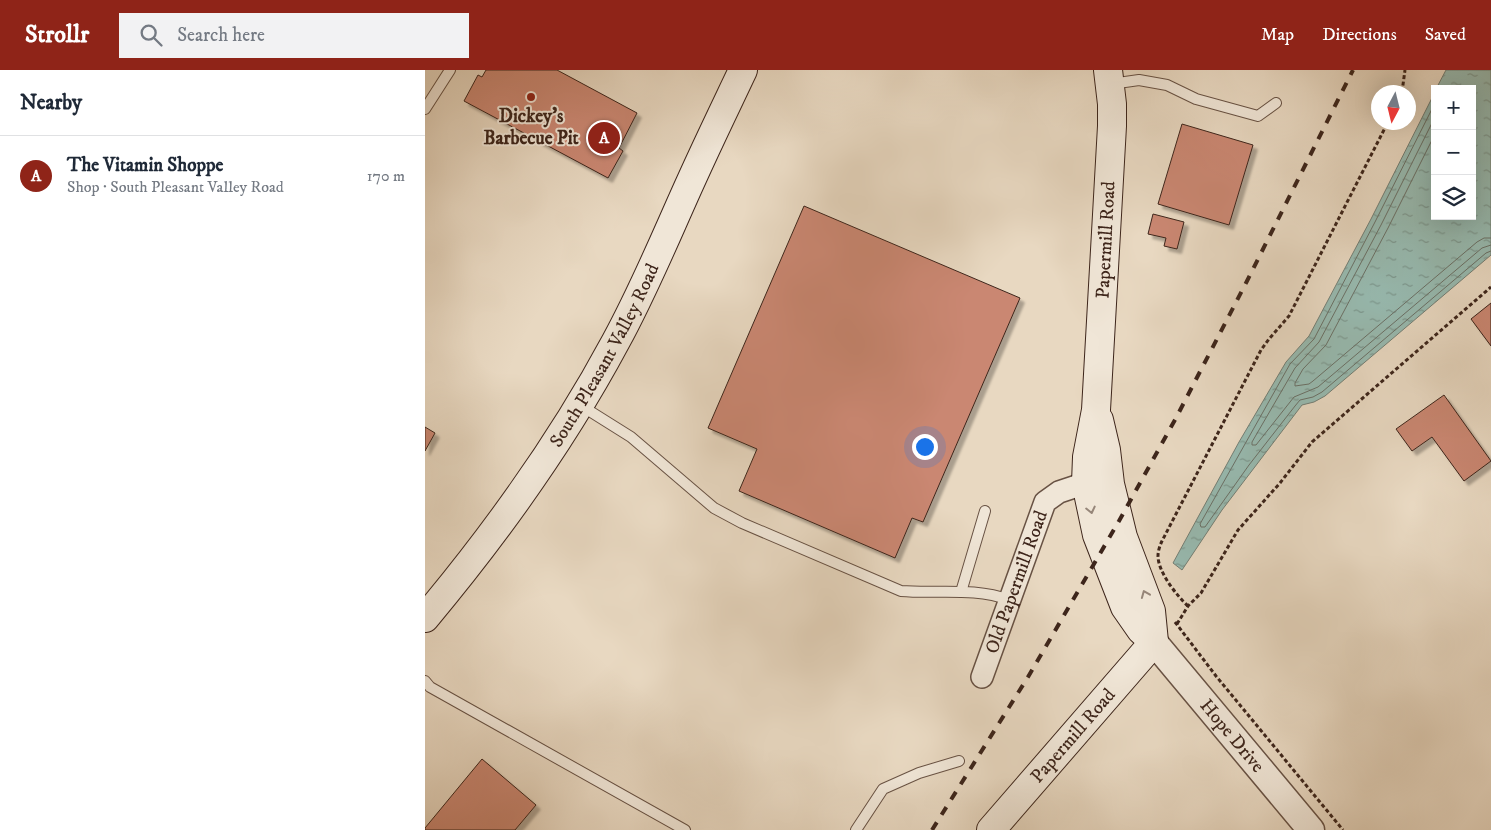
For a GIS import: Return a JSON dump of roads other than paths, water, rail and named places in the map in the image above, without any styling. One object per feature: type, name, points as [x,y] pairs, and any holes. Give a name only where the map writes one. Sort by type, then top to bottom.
[{"type":"main road","name":"South Pleasant Valley Road","points":[[425,618],[497,527],[544,460],[617,340],[641,293],[743,70]]},
{"type":"main road","name":"Papermill Road","points":[[1109,77],[1112,104],[1111,135],[1096,410],[1087,457],[1086,483],[1097,535],[1125,607],[1141,630],[1154,642]]},
{"type":"main road","name":"Papermill Road","points":[[991,830],[1154,642],[1151,611],[1123,537],[1110,484],[1104,439],[1096,410]]},
{"type":"street","name":"Old Papermill Road","points":[[982,677],[1045,502],[1059,492],[1086,483]]},
{"type":"street","name":"Hope Drive","points":[[1154,642],[1311,830]]},
{"type":"lane","points":[[425,109],[449,70]]},
{"type":"lane","points":[[1109,77],[1167,85],[1196,99],[1258,116],[1275,103]]},
{"type":"lane","points":[[579,405],[631,437],[714,508],[742,523],[901,591],[923,593],[983,592],[1009,600]]},
{"type":"lane","points":[[961,592],[985,511]]},
{"type":"lane","points":[[425,680],[430,687],[685,830]]},
{"type":"lane","points":[[856,830],[883,789],[919,773],[959,762]]},
{"type":"water","points":[[1446,70],[1491,70],[1491,255],[1325,396],[1314,402],[1302,405],[1222,510],[1182,570],[1173,563],[1239,442],[1286,362],[1309,336],[1431,100],[1431,220],[1476,220],[1476,85],[1438,85]]},
{"type":"railway","points":[[932,830],[1028,677],[1119,521],[1176,418],[1353,70]]},
{"type":"place","name":"Dickey's Barbecue Pit","points":[[531,97]]},
{"type":"place","name":"The Vitamin Shoppe","points":[[604,138]]}]
